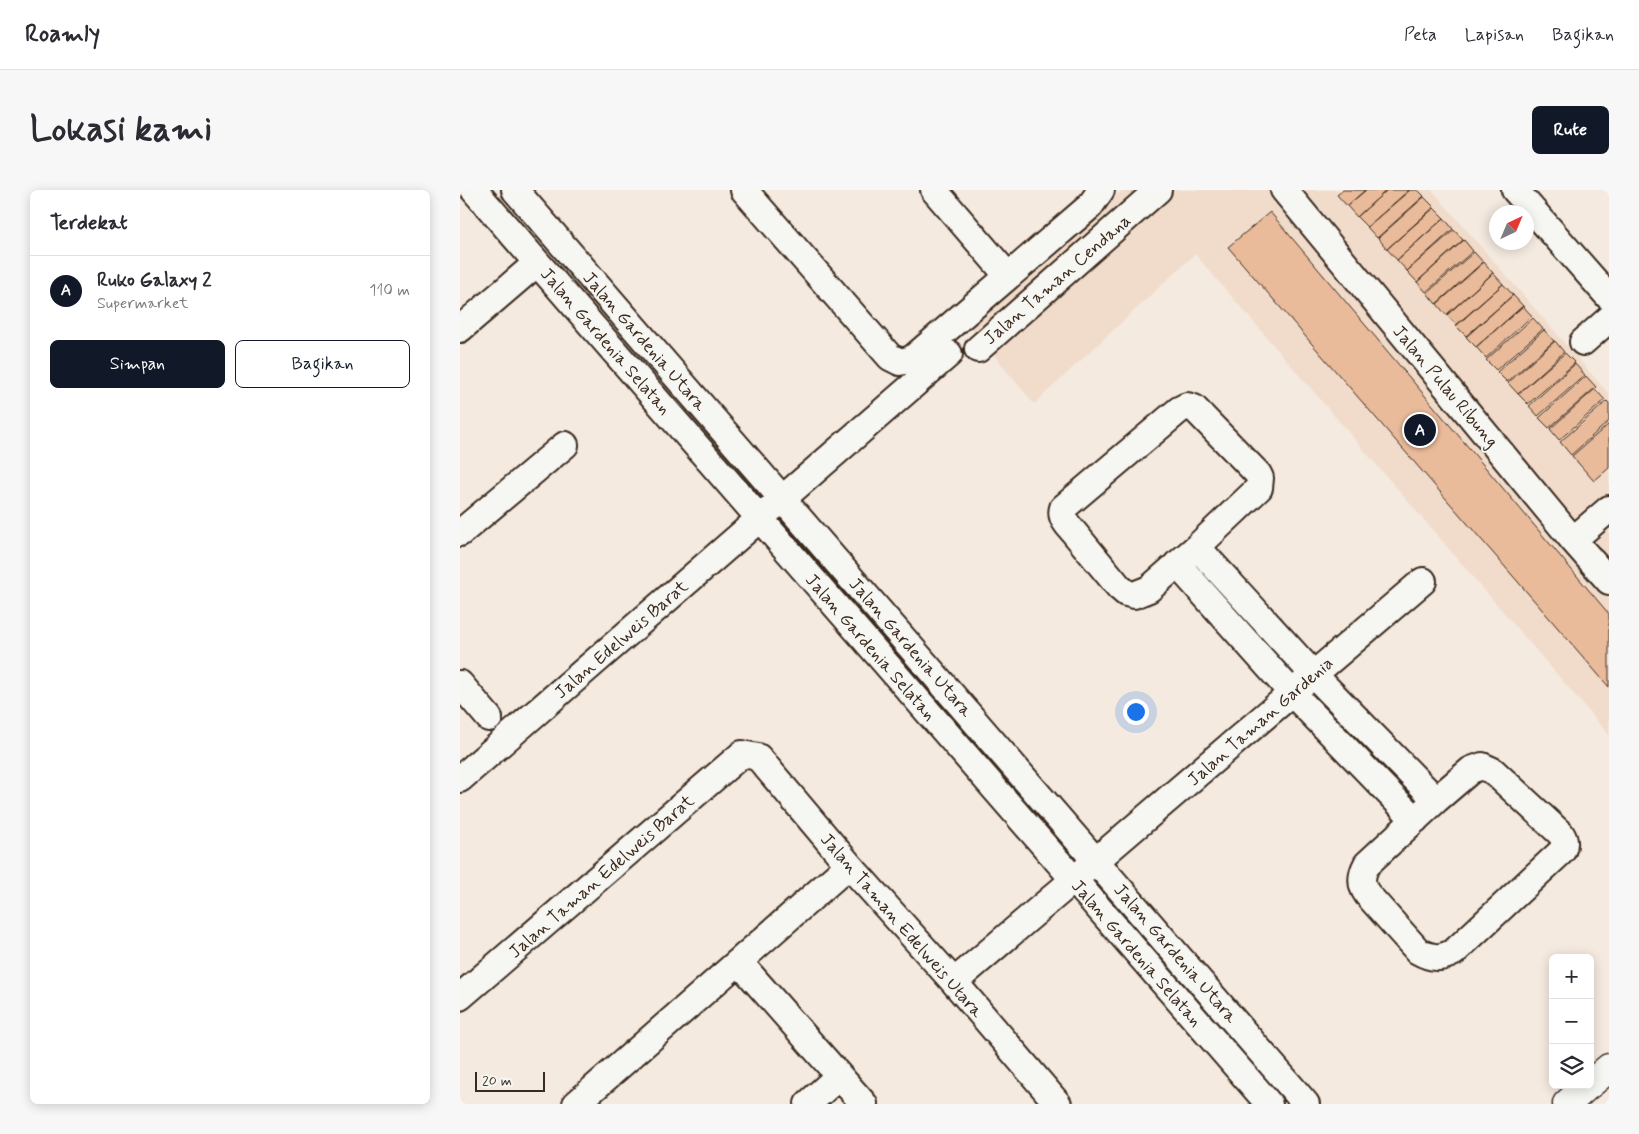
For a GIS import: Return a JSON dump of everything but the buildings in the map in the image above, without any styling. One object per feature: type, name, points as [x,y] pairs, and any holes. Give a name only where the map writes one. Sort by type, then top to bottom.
[{"type":"main road","points":[[1594,1080],[1609,1068]]},
{"type":"main road","points":[[1567,1104],[1584,1089]]},
{"type":"street","name":"Jalan Gardenia Selatan","points":[[474,190],[1269,1104]]},
{"type":"street","name":"Jalan Gardenia Utara","points":[[515,190],[1306,1104]]},
{"type":"street","points":[[744,190],[890,357],[900,362],[912,359],[1090,206],[1100,190]]},
{"type":"street","points":[[934,190],[1008,276]]},
{"type":"street","name":"Jalan Taman Cendana","points":[[978,349],[1158,190]]},
{"type":"street","name":"Jalan Pulau Ribung","points":[[1284,190],[1609,581]]},
{"type":"street","points":[[1515,190],[1609,297]]},
{"type":"street","points":[[460,329],[537,263]]},
{"type":"street","points":[[1584,342],[1609,319]]},
{"type":"street","points":[[781,498],[948,354]]},
{"type":"street","points":[[1187,406],[1194,408],[1258,474],[1260,483],[1259,488],[1177,564],[1149,589],[1134,595],[1126,593],[1119,588],[1067,524],[1062,512],[1063,508],[1179,410],[1187,406]]},
{"type":"street","points":[[460,533],[565,445]]},
{"type":"street","name":"Jalan Edelweis Barat","points":[[460,780],[781,498]]},
{"type":"street","points":[[1573,540],[1609,509]]},
{"type":"street","points":[[1196,547],[1314,674],[1436,800]]},
{"type":"street","points":[[1177,564],[1292,693],[1415,820]]},
{"type":"street","name":"Jalan Taman Gardenia","points":[[954,982],[1423,581]]},
{"type":"street","points":[[460,684],[489,718]]},
{"type":"street","name":"Jalan Taman Edelweis Utara","points":[[742,754],[758,757],[849,866],[954,982],[1057,1104]]},
{"type":"street","name":"Jalan Taman Edelweis Barat","points":[[460,997],[742,754]]},
{"type":"street","points":[[1482,766],[1493,771],[1561,834],[1565,842],[1562,851],[1454,952],[1445,957],[1436,958],[1418,951],[1367,894],[1363,888],[1362,872],[1367,864],[1436,800],[1471,770],[1482,766]]},
{"type":"street","points":[[576,1104],[849,866]]},
{"type":"street","points":[[738,962],[864,1104]]},
{"type":"street","points":[[808,1104],[840,1076]]},
{"type":"shaded area","points":[[1123,190],[1432,190],[1607,392],[1609,391],[1609,735],[1195,254],[1034,404],[969,325]]},
{"type":"place","name":"Ruko Galaxy 2","points":[[1420,430]]}]
